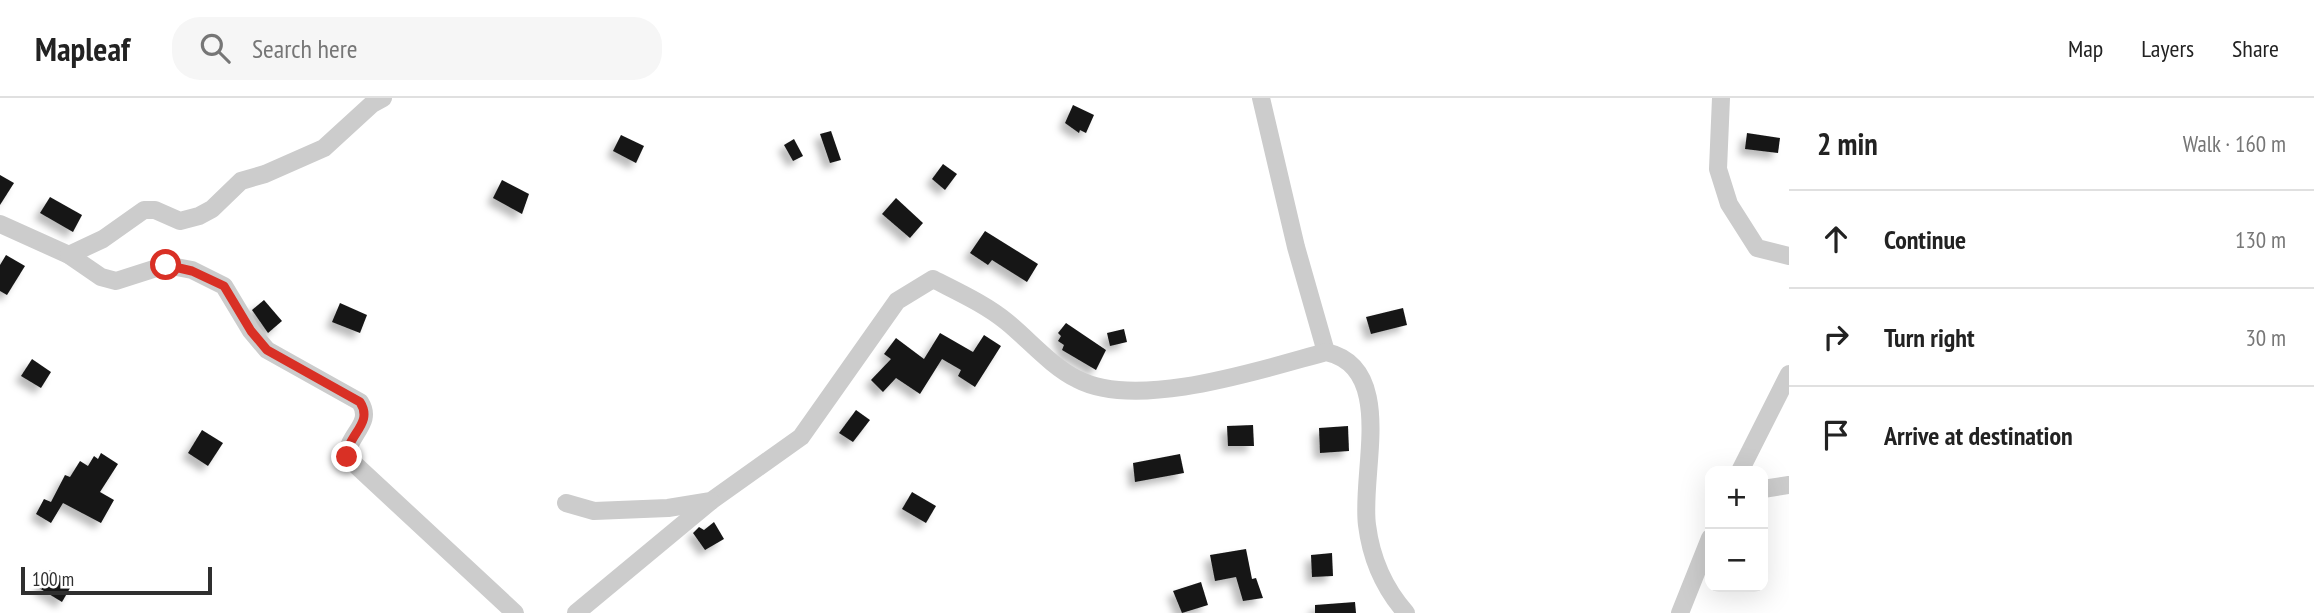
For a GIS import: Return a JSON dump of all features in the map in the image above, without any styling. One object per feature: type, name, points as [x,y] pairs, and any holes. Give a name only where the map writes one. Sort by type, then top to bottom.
[{"type":"street","points":[[69,255],[103,240],[144,210],[155,210],[180,221],[199,216],[212,209],[241,181],[265,174],[324,148],[372,104],[383,98]]},
{"type":"street","points":[[1261,98],[1296,247],[1326,352]]},
{"type":"street","points":[[1721,98],[1718,169],[1729,204],[1757,248],[1789,257]]},
{"type":"street","points":[[0,224],[69,255],[101,278],[116,281],[166,265],[192,271],[224,286],[251,331],[267,350],[360,402],[366,411],[365,420],[347,446],[347,457],[515,613]]},
{"type":"street","points":[[576,613],[711,501],[801,437],[897,301],[933,279],[967,296],[1004,320],[1076,379],[1097,387],[1128,391],[1199,384],[1326,352],[1346,357],[1369,392],[1366,523],[1373,558],[1406,613]]},
{"type":"street","points":[[1743,466],[1789,374]]},
{"type":"street","points":[[1768,488],[1789,485]]},
{"type":"street","points":[[566,503],[594,511],[668,508],[711,501]]},
{"type":"street","points":[[1680,613],[1705,550]]},
{"type":"building","points":[[1073,105],[1094,115],[1086,133],[1080,130],[1079,133],[1065,123]]},
{"type":"building","points":[[831,131],[841,160],[830,163],[820,134]]},
{"type":"building","points":[[1747,133],[1780,138],[1778,153],[1745,149]]},
{"type":"building","points":[[621,135],[644,146],[636,163],[613,151]]},
{"type":"building","points":[[794,139],[803,156],[793,161],[784,145]]},
{"type":"building","points":[[943,164],[957,174],[945,190],[932,179]]},
{"type":"building","points":[[0,175],[14,183],[0,205]]},
{"type":"building","points":[[502,180],[529,194],[522,214],[493,198]]},
{"type":"building","points":[[50,197],[82,215],[73,232],[40,213]]},
{"type":"building","points":[[896,198],[923,223],[910,238],[882,214]]},
{"type":"building","points":[[985,231],[1038,264],[1027,282],[992,260],[988,265],[970,253]]},
{"type":"building","points":[[6,255],[25,266],[7,295],[0,291],[0,265]]},
{"type":"building","points":[[264,300],[282,321],[268,333],[252,310]]},
{"type":"building","points":[[340,303],[367,315],[360,333],[332,322]]},
{"type":"building","points":[[1403,308],[1407,325],[1371,334],[1366,317]]},
{"type":"building","points":[[1066,323],[1106,350],[1096,370],[1062,350],[1064,345],[1058,341],[1061,336],[1058,333]]},
{"type":"building","points":[[1124,329],[1127,342],[1110,346],[1107,333]]},
{"type":"building","points":[[940,333],[973,352],[984,335],[1001,346],[975,387],[958,376],[961,370],[942,359],[920,394],[896,378],[883,392],[871,380],[891,359],[884,354],[896,338],[924,359]]},
{"type":"building","points":[[32,359],[51,372],[41,388],[21,376]]},
{"type":"building","points":[[856,410],[870,420],[853,442],[839,433]]},
{"type":"building","points":[[1253,425],[1254,446],[1228,446],[1227,426]]},
{"type":"building","points":[[1348,426],[1349,451],[1320,453],[1319,428]]},
{"type":"building","points":[[202,430],[223,443],[208,466],[188,453]]},
{"type":"building","points":[[101,453],[118,464],[100,492],[114,500],[101,523],[63,503],[51,523],[36,514],[44,499],[51,502],[65,475],[70,477],[80,461],[88,466],[94,456],[98,459]]},
{"type":"building","points":[[1180,454],[1184,473],[1135,482],[1133,463]]},
{"type":"building","points":[[912,492],[936,506],[926,523],[902,509]]},
{"type":"building","points":[[714,522],[724,539],[705,550],[693,533],[699,527],[704,530]]},
{"type":"building","points":[[1246,549],[1252,579],[1256,578],[1263,598],[1243,601],[1236,577],[1215,581],[1210,555]]},
{"type":"building","points":[[1332,553],[1333,576],[1312,577],[1311,555]]},
{"type":"building","points":[[50,570],[73,583],[62,602],[39,588]]},
{"type":"building","points":[[1201,582],[1208,605],[1182,613],[1173,591]]},
{"type":"building","points":[[1355,602],[1356,613],[1315,613],[1315,605]]},
{"type":"route","points":[[166,265],[192,271],[224,286],[251,331],[267,350],[360,402],[366,411],[365,420],[347,446],[347,457]]}]
